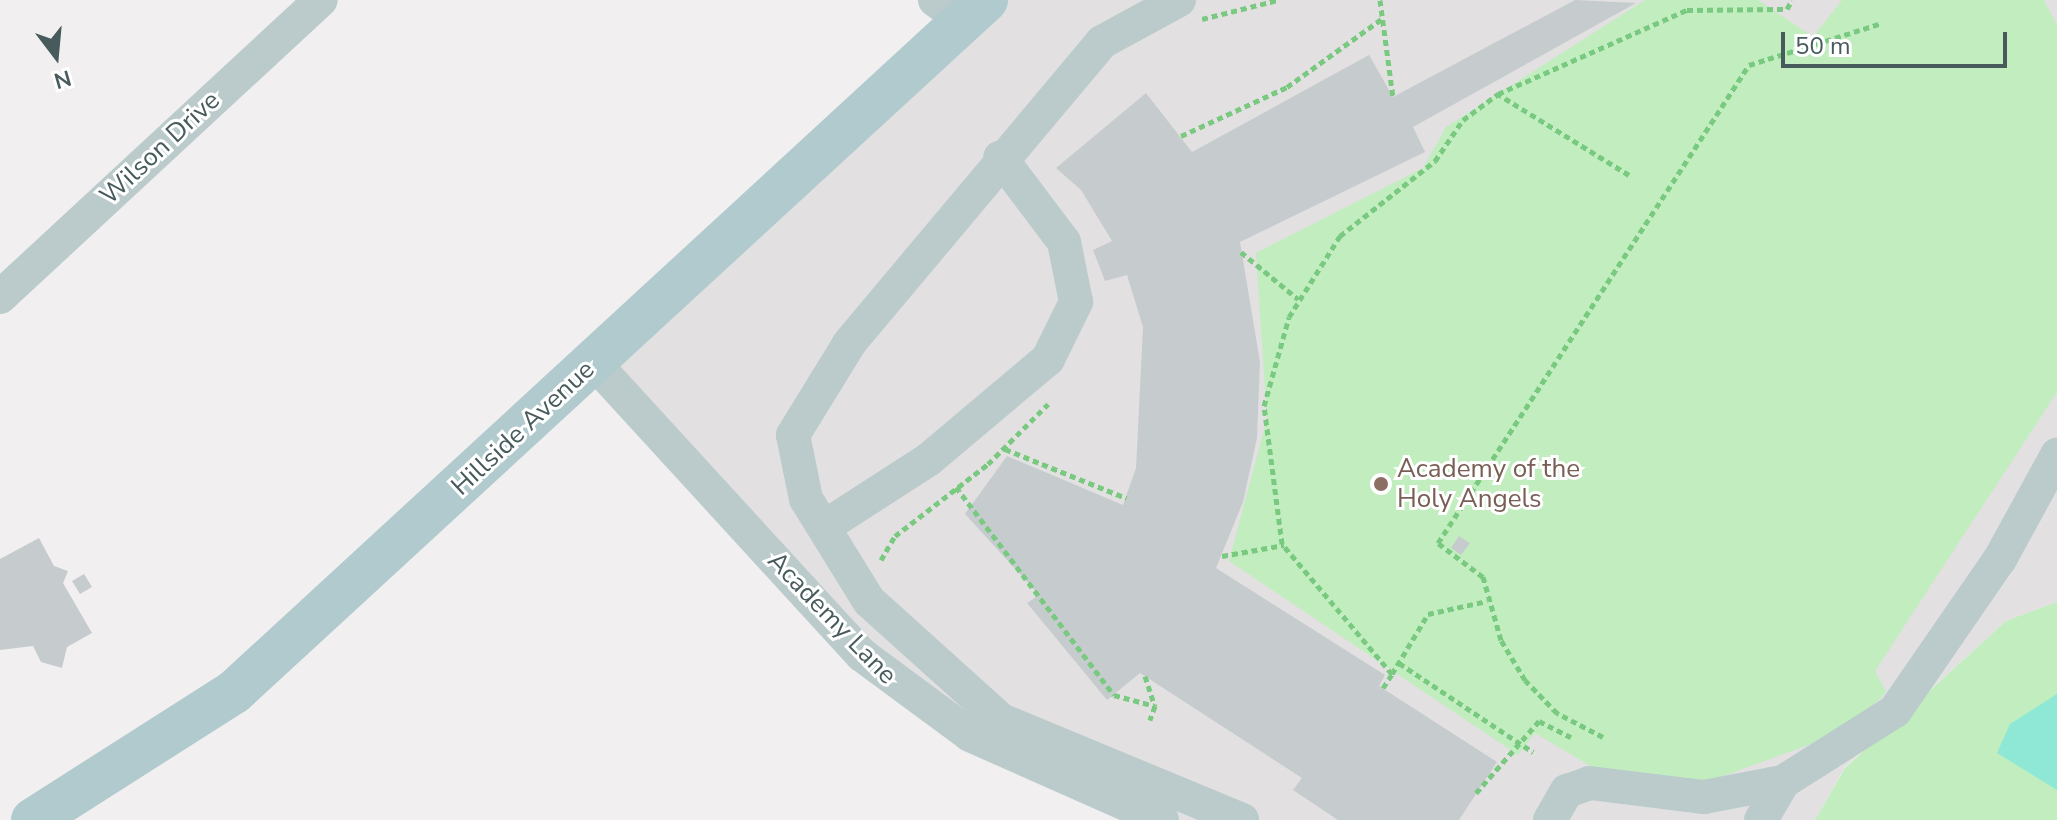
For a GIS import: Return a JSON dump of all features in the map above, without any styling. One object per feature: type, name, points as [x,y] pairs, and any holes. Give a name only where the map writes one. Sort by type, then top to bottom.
[{"type":"main road","name":"Hillside Avenue","points":[[33,820],[234,692],[639,321],[962,7]]},
{"type":"street","name":"Wilson Drive","points":[[0,297],[321,0]]},
{"type":"street","points":[[1179,0],[1102,42],[1000,157],[849,344],[793,435],[806,499],[869,601],[1001,720],[1242,820]]},
{"type":"street","points":[[824,527],[928,460],[1048,359],[1076,302],[1064,242],[1000,157]]},
{"type":"street","name":"Academy Lane","points":[[639,321],[597,366],[862,655],[914,698],[1030,765],[1162,820]]},
{"type":"street","points":[[1550,820],[1567,791],[1590,783],[1704,797],[1783,782],[1895,711],[2000,559],[2057,455]]},
{"type":"street","points":[[1761,820],[1783,782]]},
{"type":"path","points":[[1380,0],[1393,97]]},
{"type":"path","points":[[1392,674],[1284,545],[1264,406],[1298,299],[1362,213],[1435,161],[1463,120],[1498,94],[1687,10],[1787,9],[1792,0]]},
{"type":"path","points":[[1181,136],[1287,87],[1383,18]]},
{"type":"path","points":[[1603,737],[1557,713],[1525,680],[1488,601],[1483,577],[1438,543],[1749,65],[1882,23]]},
{"type":"path","points":[[1498,94],[1629,175]]},
{"type":"path","points":[[1241,252],[1298,299]]},
{"type":"path","points":[[1005,449],[1126,498]]},
{"type":"path","points":[[956,487],[1114,695],[1155,706]]},
{"type":"path","points":[[1222,556],[1284,545]]},
{"type":"path","points":[[1383,688],[1428,614],[1488,601]]},
{"type":"path","points":[[1399,663],[1533,752]]},
{"type":"path","points":[[1145,676],[1155,706],[1150,720]]},
{"type":"path","points":[[1476,793],[1523,746],[1539,721],[1571,737]]},
{"type":"shaded area","name":"Academy of the Holy Angels","points":[[986,0],[2057,0],[2057,602],[2006,621],[1845,767],[1815,820],[1162,820],[913,698],[597,366]]},
{"type":"shaded area","points":[[1645,0],[1758,0],[1813,37],[1842,0],[2044,0],[2057,25],[2057,392],[1875,671],[1886,692],[1876,703],[1825,739],[1704,783],[1597,770],[1535,733],[1518,755],[1229,561],[1267,419],[1256,253],[1423,168],[1446,127]]},
{"type":"shaded area","points":[[2057,602],[2057,820],[1815,820],[1845,768],[2006,621]]},
{"type":"shaded area","points":[[2057,694],[2057,790],[1997,753],[2010,724]]},
{"type":"building","points":[[1575,0],[1636,3],[1413,127],[1425,152],[1240,242],[1260,362],[1257,438],[1243,502],[1216,568],[1385,675],[1379,686],[1497,762],[1459,820],[1338,820],[1293,790],[1302,778],[1140,673],[1107,700],[1027,603],[1039,595],[965,514],[1007,456],[1123,505],[1136,468],[1143,327],[1127,275],[1105,281],[1093,250],[1112,241],[1081,190],[1056,168],[1146,93],[1192,152],[1369,55],[1393,97]]},
{"type":"building","points":[[1459,536],[1470,543],[1461,555],[1451,548]]},
{"type":"building","points":[[39,538],[54,566],[68,571],[63,583],[92,633],[67,647],[62,668],[41,662],[33,646],[0,650],[0,559]]},
{"type":"building","points":[[84,574],[92,587],[80,594],[72,581]]},
{"type":"place","name":"Academy of the Holy Angels","points":[[1381,484]]}]
